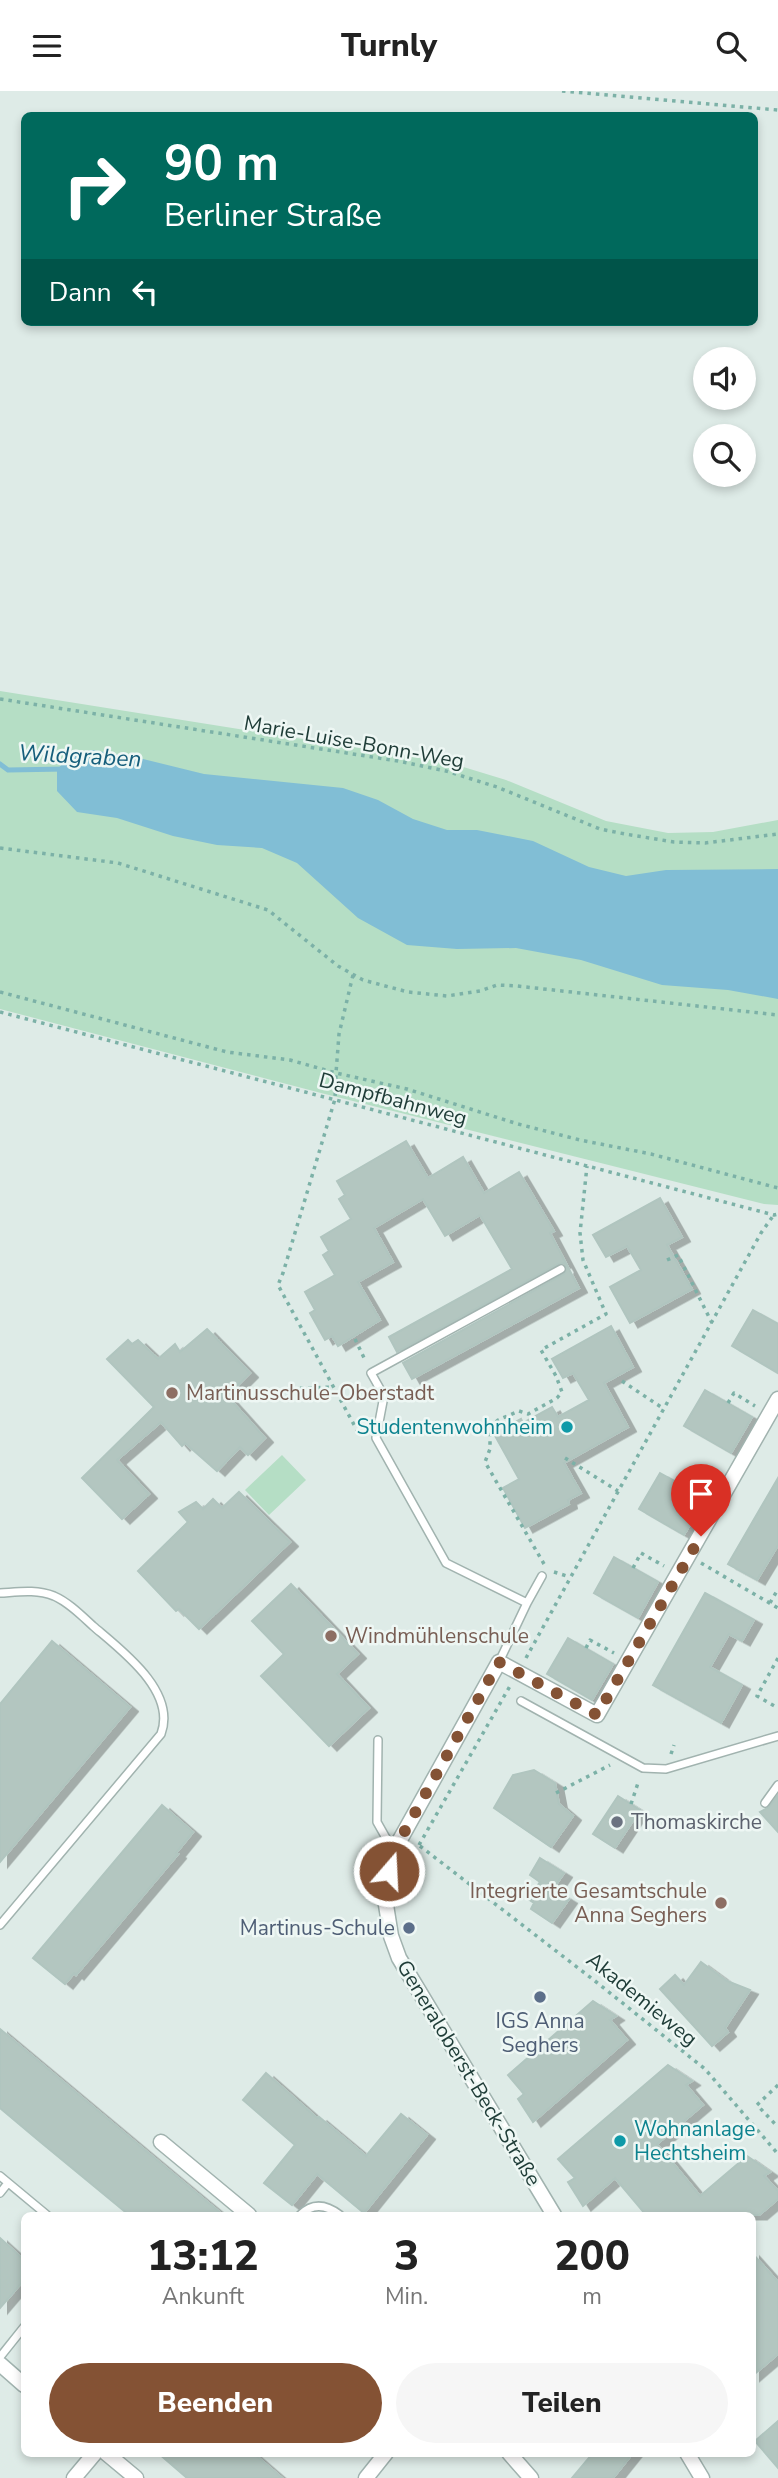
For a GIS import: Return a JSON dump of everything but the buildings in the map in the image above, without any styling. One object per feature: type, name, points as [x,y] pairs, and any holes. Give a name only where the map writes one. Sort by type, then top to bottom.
[{"type":"street","points":[[499,1662],[597,1715],[690,1557],[723,1493],[778,1399]]},
{"type":"street","name":"Generaloberst-Beck-Straße","points":[[499,1662],[396,1847],[390,1864],[386,1905],[391,1936],[399,1958],[552,2212]]},
{"type":"street","points":[[161,2142],[245,2212]]},
{"type":"street","points":[[0,2364],[21,2382]]},
{"type":"street","points":[[74,2478],[92,2457]]},
{"type":"street","points":[[111,2457],[136,2478]]},
{"type":"street","points":[[366,2478],[383,2457]]},
{"type":"street","points":[[513,2457],[531,2478]]},
{"type":"street","points":[[689,2457],[702,2478]]},
{"type":"lane","points":[[527,1604],[446,1563],[376,1438],[384,1397],[371,1373],[561,1269]]},
{"type":"lane","points":[[499,1662],[544,1572]]},
{"type":"lane","points":[[0,1593],[44,1592],[67,1604],[135,1662],[160,1700],[164,1724],[161,1734],[0,1925]]},
{"type":"lane","points":[[522,1701],[643,1768],[666,1769],[778,1736]]},
{"type":"lane","points":[[378,1740],[377,1822],[396,1847]]},
{"type":"lane","points":[[765,1803],[778,1785]]},
{"type":"lane","points":[[0,2176],[43,2212]]},
{"type":"lane","points":[[0,2193],[8,2183]]},
{"type":"lane","points":[[305,2212],[314,2206],[323,2206],[334,2212]]},
{"type":"lane","points":[[0,2357],[21,2331]]},
{"type":"path","points":[[562,91],[778,110]]},
{"type":"path","name":"Marie-Luise-Bonn-Weg","points":[[0,699],[398,761],[446,771],[497,787],[600,829],[625,834],[674,842],[705,843],[778,834]]},
{"type":"path","points":[[0,848],[118,863],[268,910],[314,949],[353,975],[408,992],[447,996],[498,985],[517,986],[778,1015]]},
{"type":"path","points":[[353,975],[339,1034],[335,1099],[284,1273],[278,1285],[358,1432],[376,1438]]},
{"type":"path","points":[[0,992],[227,1052],[290,1060],[407,1089],[555,1133],[651,1154],[778,1188]]},
{"type":"path","name":"Dampfbahnweg","points":[[0,1012],[776,1215]]},
{"type":"path","points":[[570,1578],[544,1572],[485,1462],[491,1449],[490,1428],[498,1420],[519,1411],[528,1414],[557,1398],[562,1392],[541,1350],[606,1314],[583,1260],[580,1233],[587,1166]]},
{"type":"path","points":[[419,1845],[761,1233],[776,1215]]},
{"type":"path","points":[[667,1260],[678,1255],[712,1323]]},
{"type":"path","points":[[355,1339],[371,1373]]},
{"type":"path","points":[[622,1381],[664,1409]]},
{"type":"path","points":[[269,1399],[284,1389],[333,1387]]},
{"type":"path","points":[[728,1403],[733,1393],[769,1413]]},
{"type":"path","points":[[565,1458],[618,1491]]},
{"type":"path","points":[[683,1486],[690,1474],[723,1493]]},
{"type":"path","points":[[633,1568],[641,1553],[679,1574]]},
{"type":"path","points":[[690,1557],[778,1608]]},
{"type":"path","points":[[770,1603],[778,1589]]},
{"type":"path","points":[[586,1649],[590,1640],[630,1661]]},
{"type":"path","points":[[778,1658],[757,1696],[778,1708]]},
{"type":"path","points":[[556,1793],[625,1758]]},
{"type":"path","points":[[631,1804],[643,1768]]},
{"type":"path","name":"Akademieweg","points":[[404,1833],[705,2069],[778,2154]]},
{"type":"path","points":[[778,2085],[757,2105],[778,2127]]},
{"type":"green space","points":[[0,691],[447,762],[506,780],[606,821],[668,833],[713,832],[778,820],[778,1205],[764,1204],[321,1093],[0,1009]]},
{"type":"green space","points":[[282,1455],[306,1480],[269,1515],[245,1490]]},
{"type":"water","points":[[92,750],[204,774],[343,788],[378,800],[413,819],[447,830],[477,830],[533,841],[589,867],[626,876],[666,870],[778,869],[778,999],[728,990],[662,985],[581,960],[516,948],[457,949],[407,945],[358,918],[297,863],[262,848],[217,845],[173,836],[117,818],[77,812],[57,791],[57,770],[69,756]]},
{"type":"waterway","name":"Wildgraben","points":[[0,764],[8,770],[65,769]]},
{"type":"place","name":"Martinusschule-Oberstadt","points":[[172,1393]]},
{"type":"place","name":"Studentenwohnheim","points":[[567,1427]]},
{"type":"place","name":"Windmühlenschule","points":[[331,1636]]},
{"type":"place","name":"Thomaskirche","points":[[617,1822]]},
{"type":"place","name":"Integrierte Gesamtschule Anna Seghers","points":[[721,1903]]},
{"type":"place","name":"Martinus-Schule","points":[[409,1928]]},
{"type":"place","name":"IGS Anna Seghers","points":[[540,1997]]},
{"type":"place","name":"Wohnanlage Hechtsheim","points":[[620,2141]]},
{"type":"route","points":[[389,1871],[391,1856],[499,1662],[597,1715],[701,1536]]}]
